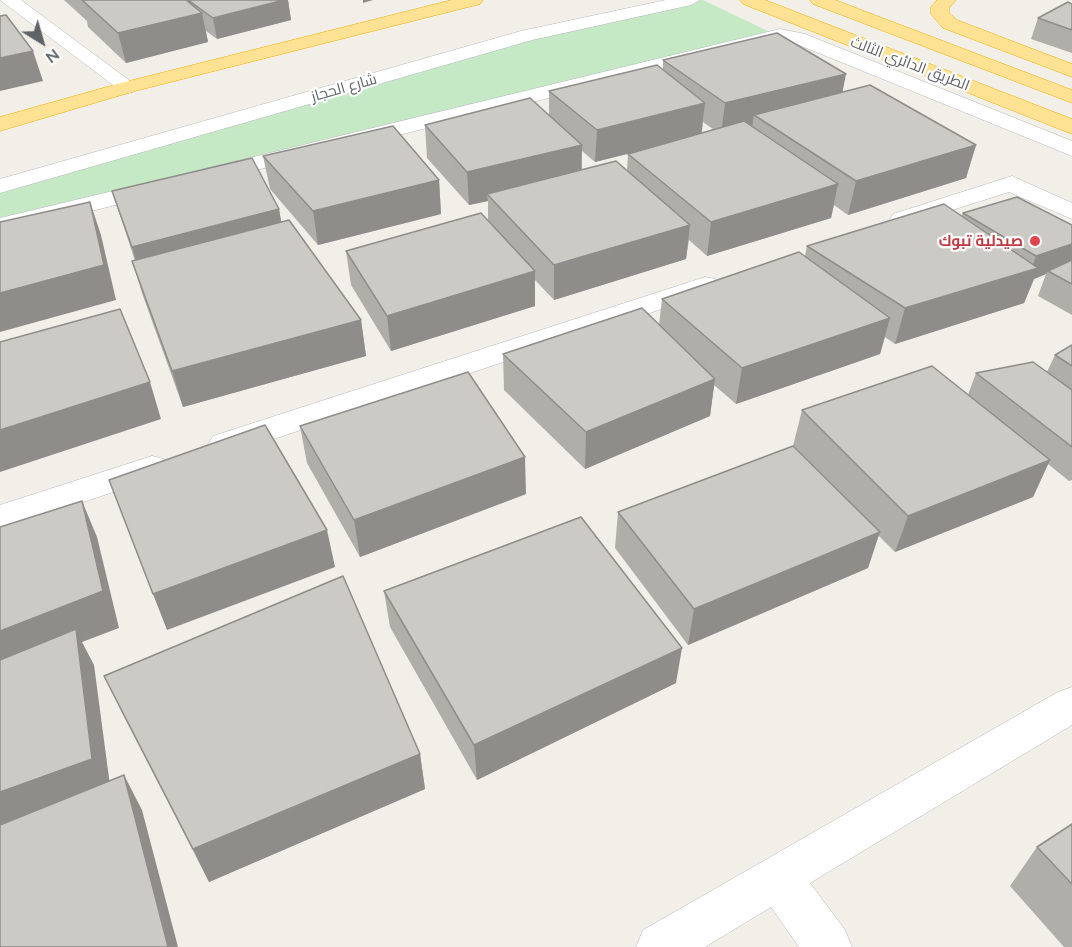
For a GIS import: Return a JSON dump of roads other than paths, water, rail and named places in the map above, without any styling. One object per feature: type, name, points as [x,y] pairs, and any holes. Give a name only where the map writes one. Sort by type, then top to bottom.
[{"type":"highway","points":[[0,124],[128,87],[474,0]]},
{"type":"highway","name":"الطريق الدائري الثالث","points":[[749,0],[1072,128]]},
{"type":"highway","name":"الطريق الدائري الثالث","points":[[819,0],[1072,97]]},
{"type":"highway","points":[[947,0],[940,7],[940,14],[950,24],[1072,72]]},
{"type":"street","points":[[9,0],[128,87]]},
{"type":"street","name":"شارع الحجاز","points":[[0,165],[472,32],[608,0]]},
{"type":"street","name":"شارع الحجاز","points":[[0,186],[528,35],[691,0]]},
{"type":"street","points":[[0,226],[780,35],[798,38],[1072,149]]},
{"type":"street","points":[[882,226],[1011,183],[1072,212]]},
{"type":"street","points":[[0,518],[734,275]]},
{"type":"street","points":[[660,947],[1072,704]]},
{"type":"street","points":[[778,878],[828,947]]},
{"type":"place","name":"صيدلية تبوك","points":[[1035,241]]}]
